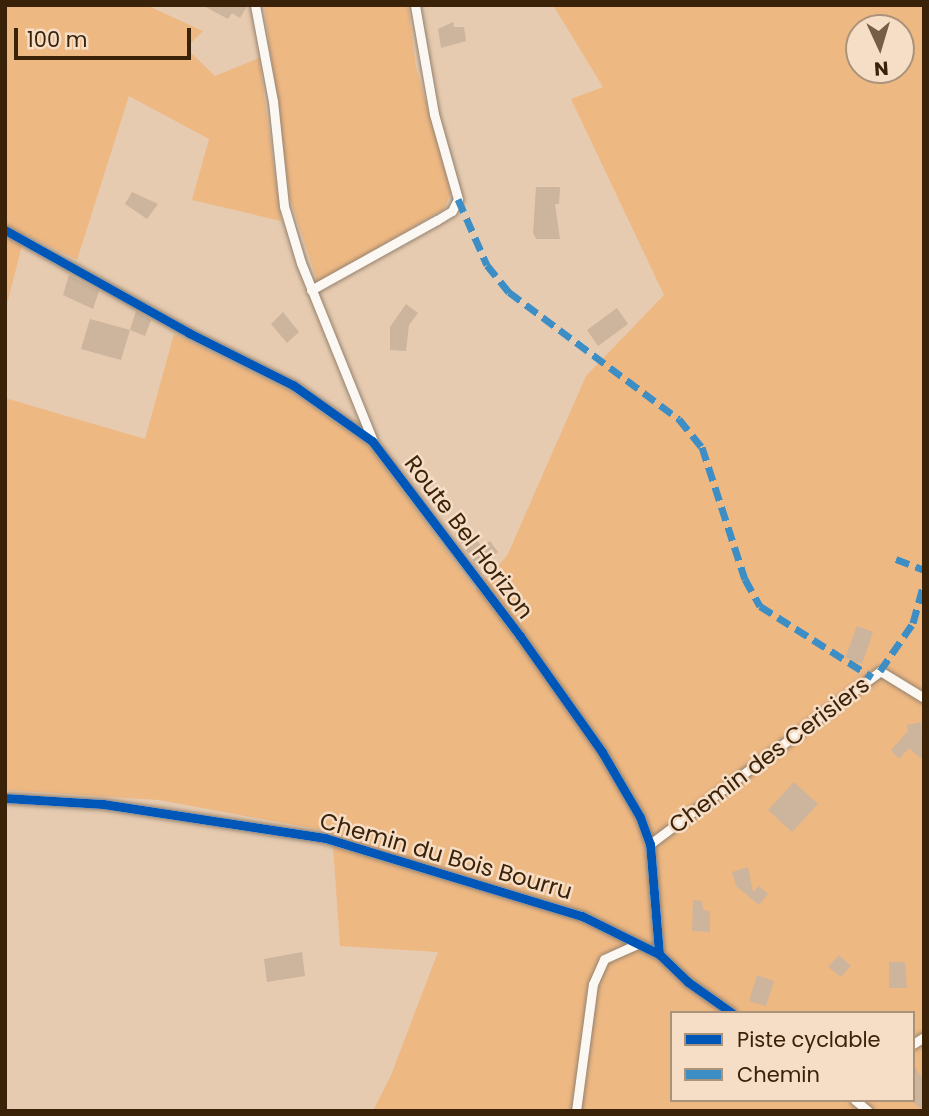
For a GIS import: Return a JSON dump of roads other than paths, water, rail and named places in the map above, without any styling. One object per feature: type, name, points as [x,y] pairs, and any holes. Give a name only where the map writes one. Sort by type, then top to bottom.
[{"type":"street","points":[[255,5],[273,102],[284,206],[312,290],[372,440]]},
{"type":"street","points":[[312,290],[452,211],[458,198],[434,114],[415,5]]},
{"type":"street","name":"Route Bel Horizon","points":[[5,230],[189,333],[293,385],[372,440],[602,752],[640,817],[650,844],[659,954]]},
{"type":"street","name":"Chemin des Cerisiers","points":[[650,844],[880,671],[924,698]]},
{"type":"street","name":"Chemin du Bois Bourru","points":[[5,798],[103,804],[325,838],[582,916],[659,954]]},
{"type":"street","points":[[576,1111],[593,984],[604,959],[638,944]]},
{"type":"street","points":[[659,954],[688,982],[729,1011]]}]
